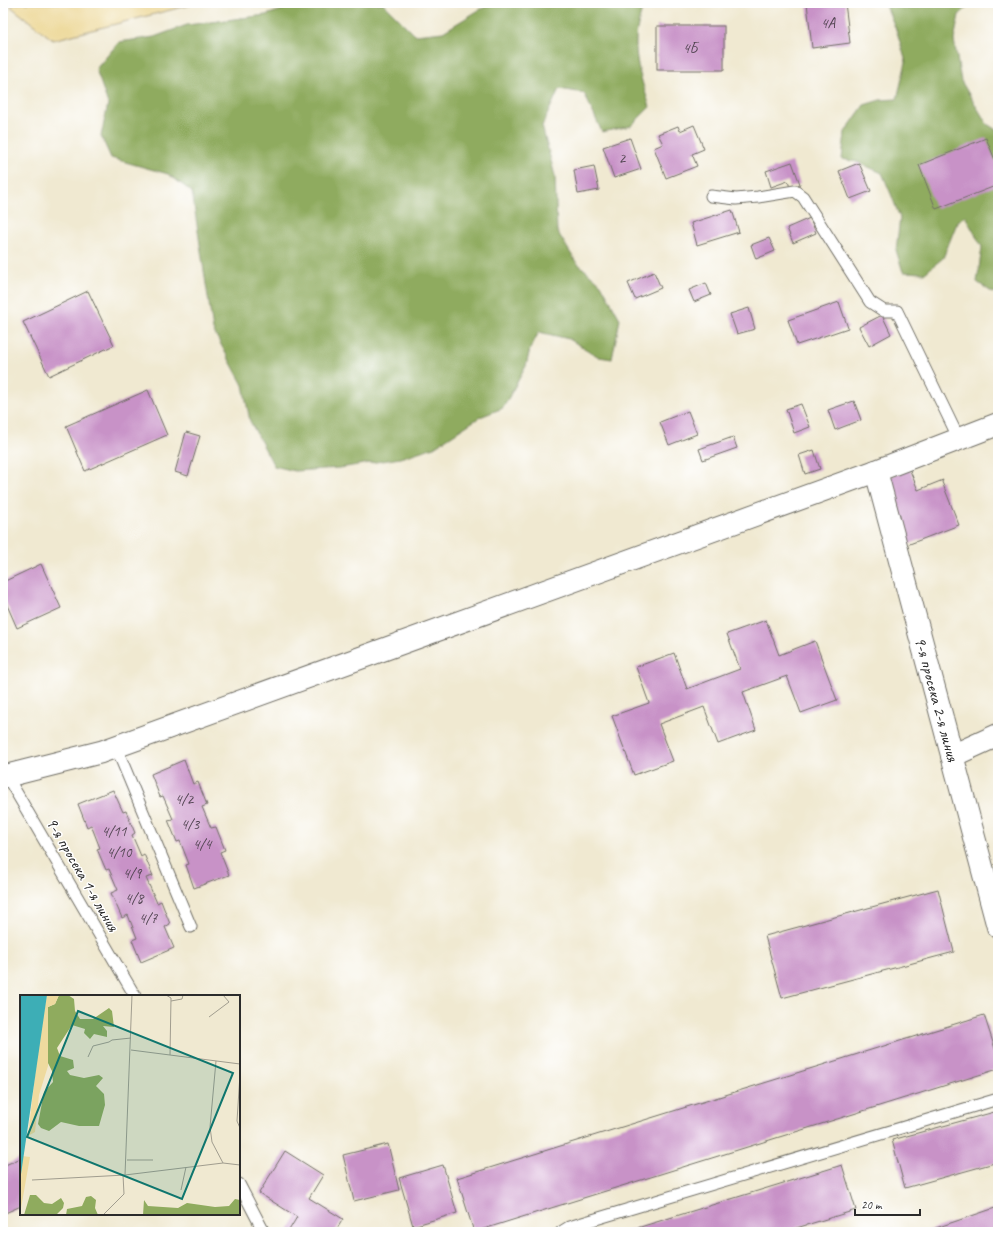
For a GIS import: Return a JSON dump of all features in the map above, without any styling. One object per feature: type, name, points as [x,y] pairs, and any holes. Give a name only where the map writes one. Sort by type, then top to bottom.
[{"type":"street","points":[[5,772],[101,752],[116,747],[876,471],[998,424]]},
{"type":"street","name":"9-я просека 2-я линия","points":[[876,471],[998,927]]},
{"type":"street","points":[[952,756],[998,735]]},
{"type":"lane","points":[[711,196],[736,199],[795,191],[803,197],[870,302],[884,311],[897,311],[959,439]]},
{"type":"lane","points":[[116,747],[191,928]]},
{"type":"lane","name":"9-я просека 1-я линия","points":[[5,772],[134,995]]},
{"type":"lane","points":[[561,1232],[569,1227],[998,1099]]},
{"type":"lane","points":[[240,1186],[264,1232]]},
{"type":"green space","points":[[309,3],[383,3],[415,35],[443,32],[479,10],[494,3],[644,3],[637,31],[636,49],[640,74],[650,107],[631,126],[602,132],[584,93],[559,89],[542,126],[555,176],[557,231],[576,262],[601,284],[620,319],[612,359],[599,357],[569,339],[539,332],[530,349],[526,366],[503,408],[480,417],[434,447],[400,458],[340,468],[295,471],[274,466],[250,421],[243,385],[213,330],[192,192],[168,174],[111,158],[101,136],[108,104],[96,69],[119,42],[154,37],[187,25],[266,15]]},
{"type":"green space","points":[[885,3],[972,3],[959,15],[954,40],[961,81],[987,124],[998,131],[998,291],[993,293],[977,282],[982,247],[965,216],[957,223],[943,258],[925,273],[903,272],[896,250],[900,218],[882,173],[857,162],[842,159],[845,132],[864,105],[880,100],[897,99],[906,62],[897,32]]},
{"type":"sand","points":[[20,3],[198,3],[53,40],[10,6]]},
{"type":"building","points":[[807,3],[845,3],[850,43],[812,48]]},
{"type":"building","points":[[657,26],[724,26],[724,70],[657,70]]},
{"type":"building","points":[[694,125],[704,149],[692,154],[697,166],[666,178],[654,148],[663,144],[658,134],[678,126],[680,131]]},
{"type":"building","points":[[630,138],[641,169],[614,178],[603,147]]},
{"type":"building","points":[[986,138],[998,167],[998,185],[936,209],[919,165]]},
{"type":"building","points":[[792,162],[800,184],[790,188],[788,181],[771,187],[766,171]]},
{"type":"building","points":[[859,163],[871,191],[850,199],[839,171]]},
{"type":"building","points":[[594,166],[599,190],[578,194],[574,170]]},
{"type":"building","points":[[732,210],[739,232],[697,245],[691,223]]},
{"type":"building","points":[[810,218],[816,233],[793,243],[787,228]]},
{"type":"building","points":[[769,238],[775,251],[756,259],[751,245]]},
{"type":"building","points":[[654,272],[661,288],[635,299],[628,283]]},
{"type":"building","points":[[706,283],[711,295],[694,302],[689,290]]},
{"type":"building","points":[[88,291],[114,345],[49,376],[23,322]]},
{"type":"building","points":[[839,302],[848,328],[797,345],[788,320]]},
{"type":"building","points":[[749,308],[755,329],[737,334],[730,314]]},
{"type":"building","points":[[882,315],[891,334],[869,346],[859,327]]},
{"type":"building","points":[[148,390],[167,435],[85,471],[66,426]]},
{"type":"building","points":[[854,401],[861,420],[835,430],[828,410]]},
{"type":"building","points":[[801,404],[810,427],[794,433],[786,409]]},
{"type":"building","points":[[688,411],[697,434],[669,445],[660,422]]},
{"type":"building","points":[[186,432],[200,436],[188,476],[175,472]]},
{"type":"building","points":[[733,437],[737,448],[703,460],[699,449]]},
{"type":"building","points":[[814,450],[820,469],[805,474],[799,455]]},
{"type":"building","points":[[909,468],[918,490],[943,480],[942,482],[959,525],[907,545],[881,481]]},
{"type":"building","points":[[41,564],[61,608],[17,628],[3,596],[3,582]]},
{"type":"building","points":[[766,620],[779,655],[815,641],[837,700],[801,713],[787,676],[743,692],[756,730],[718,744],[704,707],[659,724],[673,761],[634,775],[612,716],[649,703],[636,667],[674,653],[687,689],[740,669],[727,634]]},
{"type":"building","points":[[184,760],[193,784],[198,782],[207,805],[202,807],[211,828],[216,827],[225,850],[220,852],[229,875],[194,888],[186,865],[189,864],[180,841],[177,842],[168,820],[173,819],[163,796],[160,797],[151,774]]},
{"type":"building","points":[[113,790],[123,812],[126,811],[135,833],[132,835],[141,856],[144,854],[153,876],[146,878],[157,903],[161,901],[170,924],[165,927],[174,948],[141,962],[132,940],[137,938],[128,915],[122,918],[111,893],[118,890],[109,869],[106,870],[97,849],[100,848],[91,825],[87,827],[78,804]]},
{"type":"building","points":[[938,889],[954,952],[782,998],[765,936]]},
{"type":"building","points":[[984,1015],[998,1058],[998,1069],[474,1232],[457,1178]]},
{"type":"building","points":[[998,1111],[998,1162],[905,1188],[892,1140]]},
{"type":"building","points":[[388,1144],[399,1190],[354,1201],[343,1155]]},
{"type":"building","points":[[285,1151],[323,1175],[309,1198],[343,1219],[335,1232],[288,1232],[297,1217],[259,1193]]},
{"type":"building","points":[[20,1158],[20,1206],[3,1214],[3,1166]]},
{"type":"building","points":[[443,1165],[457,1213],[413,1226],[399,1178]]},
{"type":"building","points":[[842,1165],[856,1210],[783,1232],[624,1232]]},
{"type":"building","points":[[998,1207],[998,1232],[924,1232]]}]
